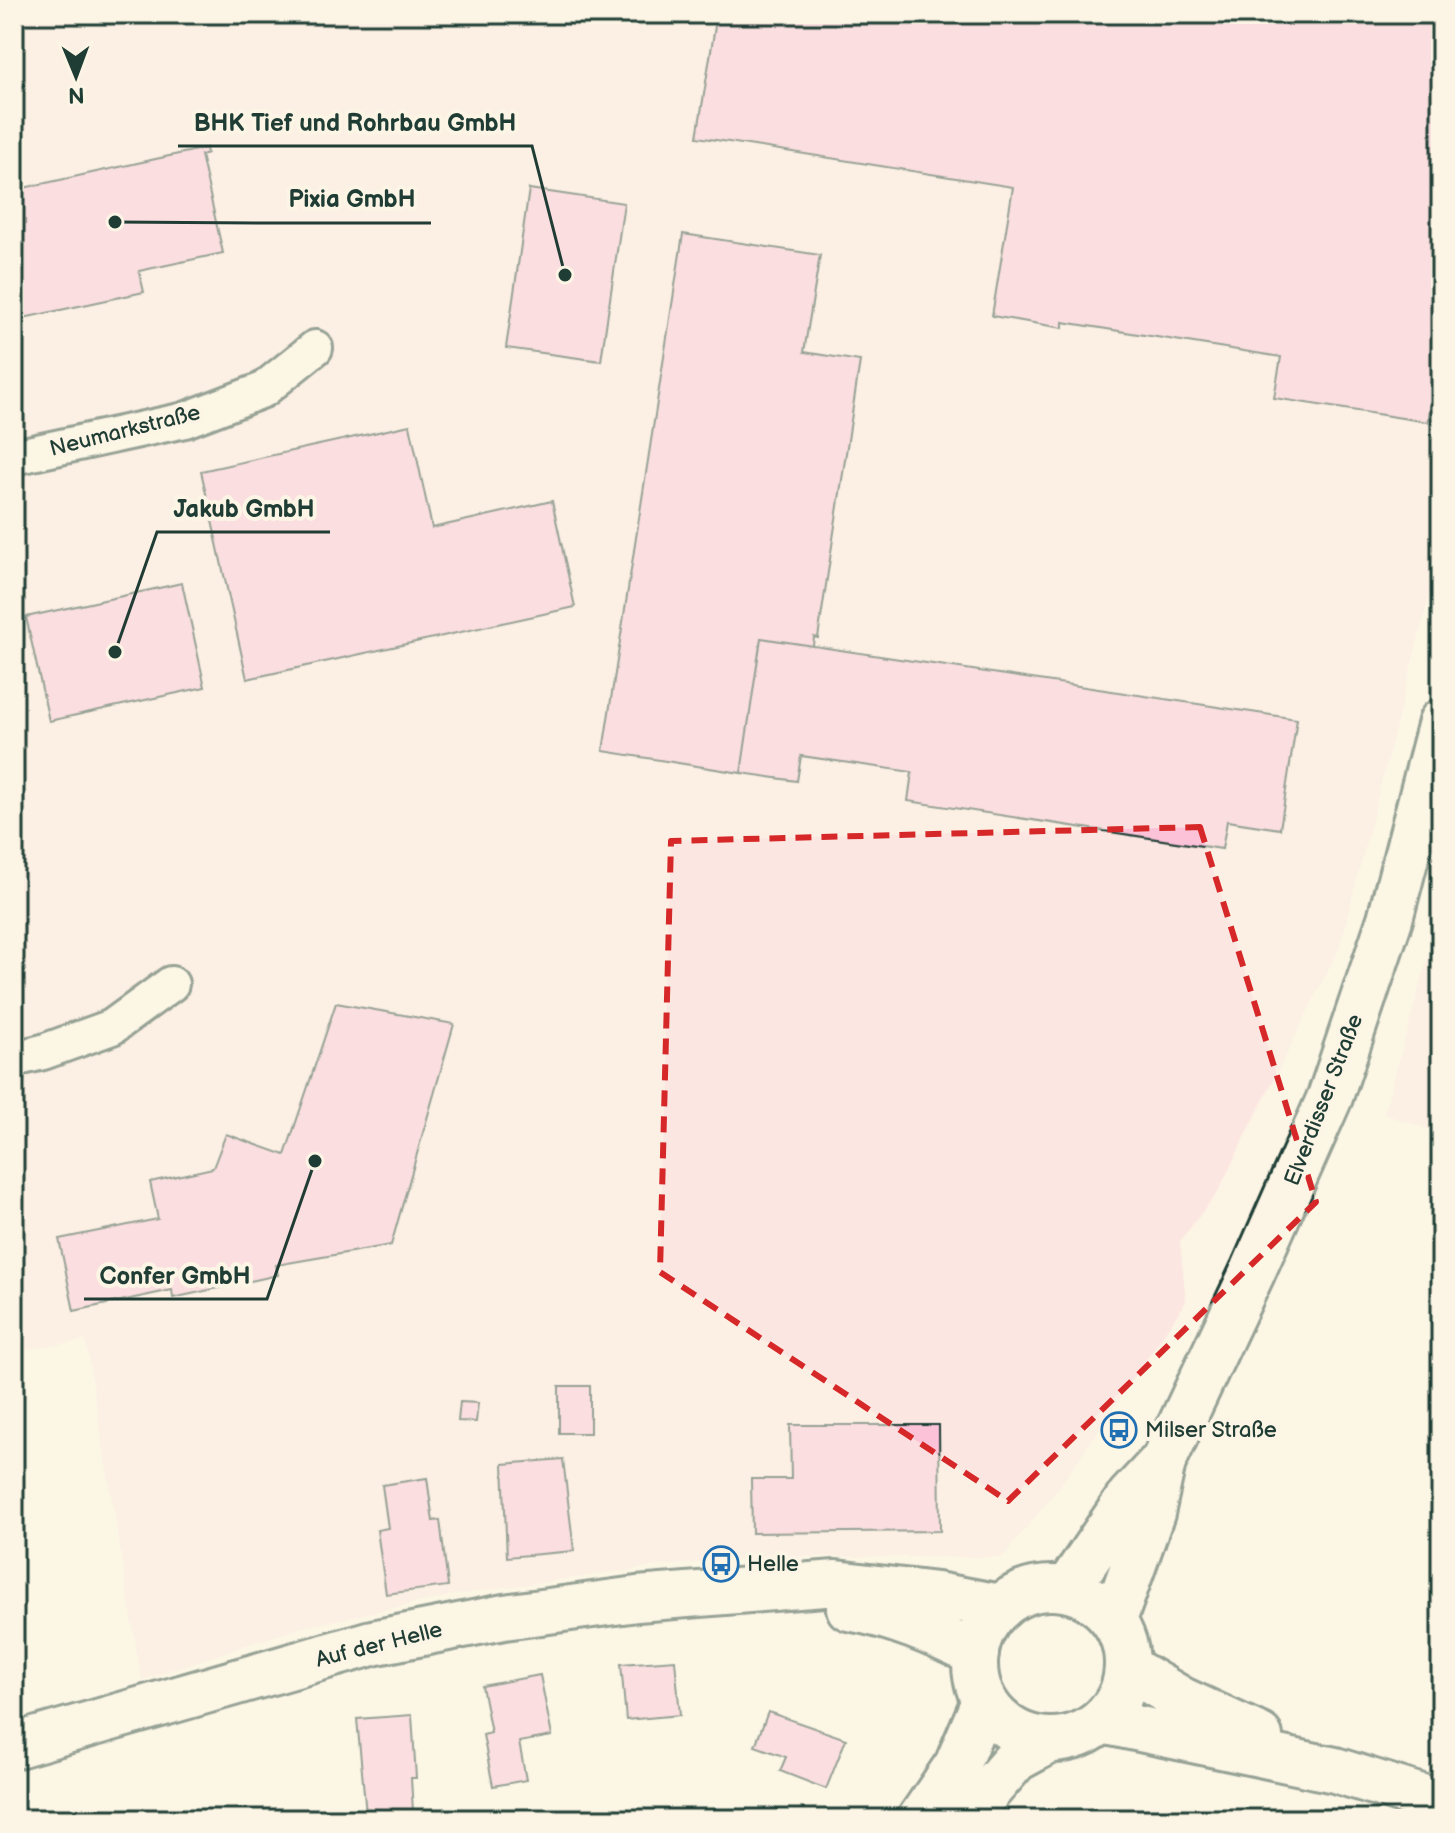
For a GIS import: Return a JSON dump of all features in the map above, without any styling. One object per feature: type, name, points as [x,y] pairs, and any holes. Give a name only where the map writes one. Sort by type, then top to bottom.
[{"type":"main road","name":"Elverdisser Straße","points":[[1114,1620],[1148,1525],[1163,1462],[1330,1097],[1390,919],[1441,722]]},
{"type":"main road","name":"Elverdisser Straße","points":[[1067,1589],[1130,1496],[1163,1462]]},
{"type":"main road","name":"Auf der Helle","points":[[14,1746],[372,1643],[504,1617],[836,1583],[937,1595],[1001,1607]]},
{"type":"main road","points":[[964,1819],[1016,1759],[1051,1740],[1078,1735],[1102,1721],[1120,1697],[1128,1668],[1125,1643],[1114,1620],[1093,1600],[1067,1589],[1044,1588],[1021,1594],[1001,1607],[984,1628],[976,1654],[976,1678],[984,1701],[1001,1722],[1025,1735],[1051,1740]]},
{"type":"main road","name":"Auf der Helle","points":[[753,1590],[883,1614],[923,1628],[976,1654]]},
{"type":"main road","points":[[1128,1668],[1182,1700],[1335,1770]]},
{"type":"main road","points":[[920,1819],[957,1765],[984,1701]]},
{"type":"main road","points":[[1102,1721],[1335,1770],[1441,1803]]},
{"type":"street","name":"Neumarkstraße","points":[[14,457],[185,420],[263,390],[315,348]]},
{"type":"street","points":[[14,1059],[112,1027],[171,984]]},
{"type":"highlighted area","points":[[1200,827],[1316,1202],[1008,1501],[660,1272],[671,841]]},
{"type":"shaded area","points":[[14,14],[1441,14],[1441,548],[1339,947],[1218,1192],[1180,1241],[1186,1302],[1058,1488],[1002,1557],[787,1556],[664,1565],[457,1594],[298,1628],[142,1679],[86,1340],[14,1351]]},
{"type":"shaded area","points":[[1441,913],[1441,1133],[1384,1114]]},
{"type":"building","points":[[717,14],[1441,14],[1441,342],[1428,422],[1274,398],[1281,357],[1063,322],[1063,328],[992,316],[1013,187],[697,137]]},
{"type":"building","points":[[206,148],[207,153],[201,155],[223,253],[139,271],[144,292],[14,320],[14,190]]},
{"type":"building","points":[[529,189],[624,203],[601,361],[506,348]]},
{"type":"building","points":[[683,234],[820,255],[804,352],[860,361],[818,638],[814,637],[813,646],[761,638],[741,773],[603,751]]},
{"type":"building","points":[[410,425],[432,528],[552,501],[575,607],[247,679],[201,471]]},
{"type":"building","points":[[182,583],[205,687],[49,721],[26,617]]},
{"type":"building","points":[[761,638],[1297,719],[1280,829],[1227,821],[1222,849],[908,801],[912,772],[801,756],[797,781],[741,773]]},
{"type":"building","points":[[336,1003],[454,1024],[391,1245],[276,1265],[278,1275],[173,1298],[172,1290],[74,1311],[59,1239],[158,1219],[150,1182],[213,1168],[226,1134],[285,1155]]},
{"type":"building","points":[[559,1386],[590,1386],[590,1433],[559,1433]]},
{"type":"building","points":[[460,1402],[478,1403],[476,1422],[458,1421]]},
{"type":"building","points":[[790,1425],[939,1425],[940,1531],[752,1533],[751,1479],[791,1479]]},
{"type":"building","points":[[563,1459],[574,1551],[507,1557],[503,1464]]},
{"type":"building","points":[[427,1478],[433,1521],[440,1520],[448,1586],[386,1594],[377,1530],[388,1528],[382,1485]]},
{"type":"building","points":[[675,1660],[680,1715],[626,1720],[621,1664]]},
{"type":"building","points":[[540,1675],[552,1736],[519,1742],[526,1780],[493,1786],[483,1735],[491,1733],[482,1686]]},
{"type":"building","points":[[768,1712],[846,1739],[826,1789],[780,1771],[786,1757],[755,1746]]},
{"type":"building","points":[[412,1715],[416,1778],[411,1778],[413,1811],[366,1814],[357,1719]]},
{"type":"place","name":"Pixia GmbH","points":[[115,222]]},
{"type":"place","name":"BHK Tief und Rohrbau GmbH","points":[[565,275]]},
{"type":"place","name":"Jakub GmbH","points":[[115,652]]},
{"type":"place","name":"Confer GmbH","points":[[315,1161]]},
{"type":"place","name":"Milser Straße","points":[[1119,1430]]},
{"type":"place","name":"Helle","points":[[721,1564]]}]
